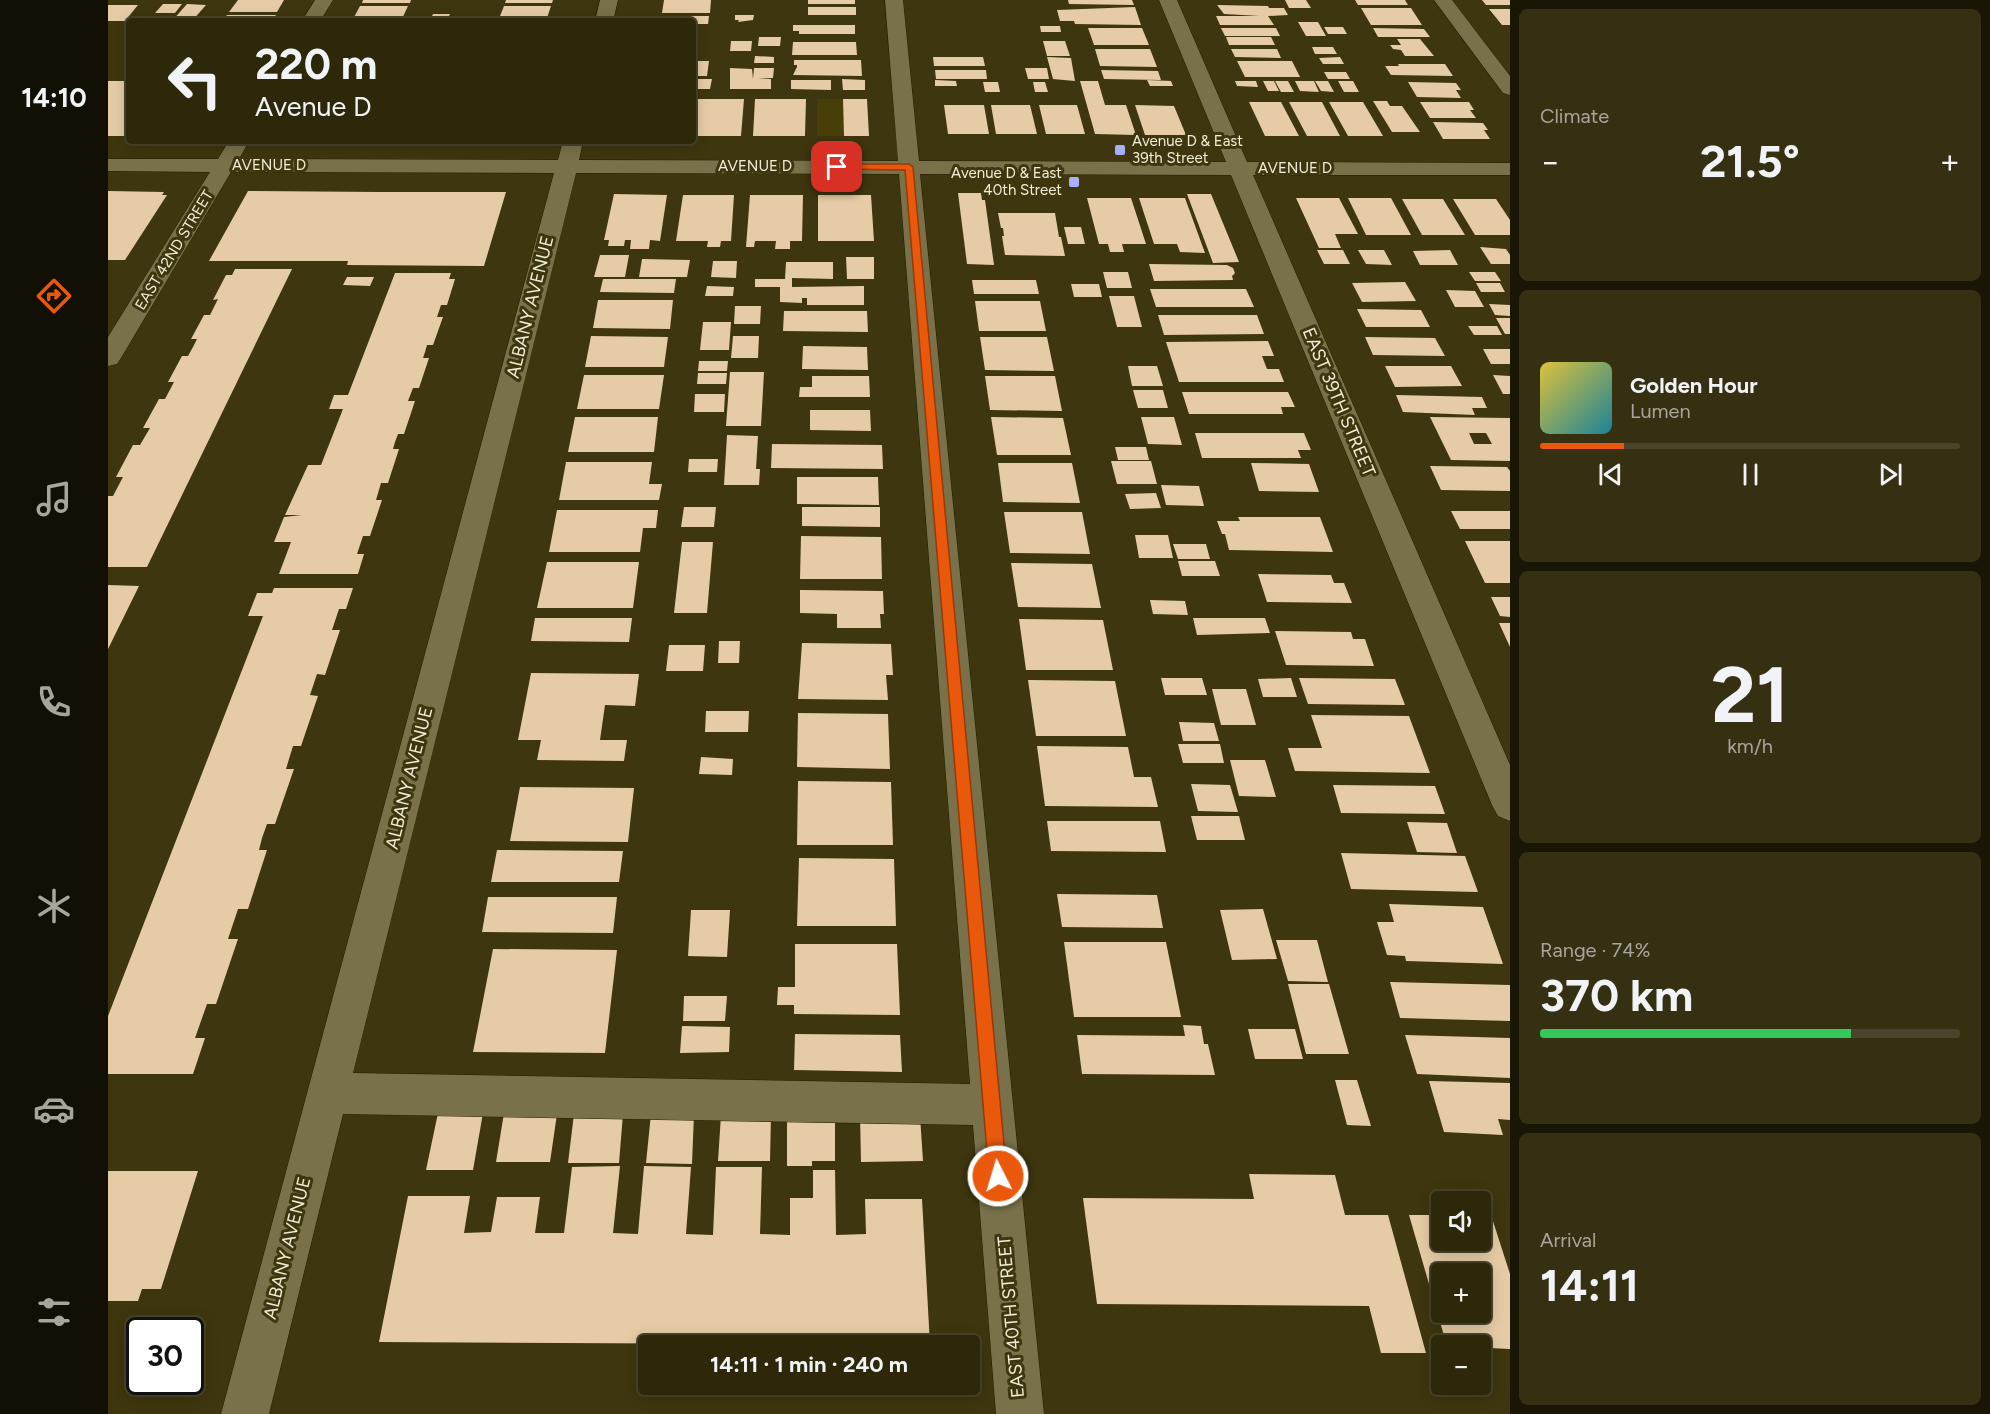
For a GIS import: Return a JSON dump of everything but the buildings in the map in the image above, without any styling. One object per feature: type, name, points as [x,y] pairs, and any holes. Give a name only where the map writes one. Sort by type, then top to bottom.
[{"type":"street","points":[[313,18],[324,0]]},
{"type":"street","points":[[605,18],[609,0]]},
{"type":"street","name":"EAST 40TH STREET","points":[[894,0],[1020,1414]]},
{"type":"street","name":"EAST 39TH STREET","points":[[1168,0],[1510,804]]},
{"type":"street","points":[[1443,0],[1510,89]]},
{"type":"street","name":"EAST 42ND STREET","points":[[108,358],[237,144]]},
{"type":"street","name":"AVENUE D","points":[[108,165],[225,165],[570,153],[909,167],[1510,169]]},
{"type":"street","name":"ALBANY AVENUE","points":[[244,1414],[570,153]]},
{"type":"street","points":[[327,1093],[992,1105]]},
{"type":"shaded area","points":[[817,99],[843,99],[844,136],[817,136]]},
{"type":"place","name":"Avenue D & East 39th Street","points":[[1120,150]]},
{"type":"place","name":"Avenue D & East 40th Street","points":[[1074,182]]},
{"type":"route","points":[[837,167],[909,167],[998,1176]]}]
